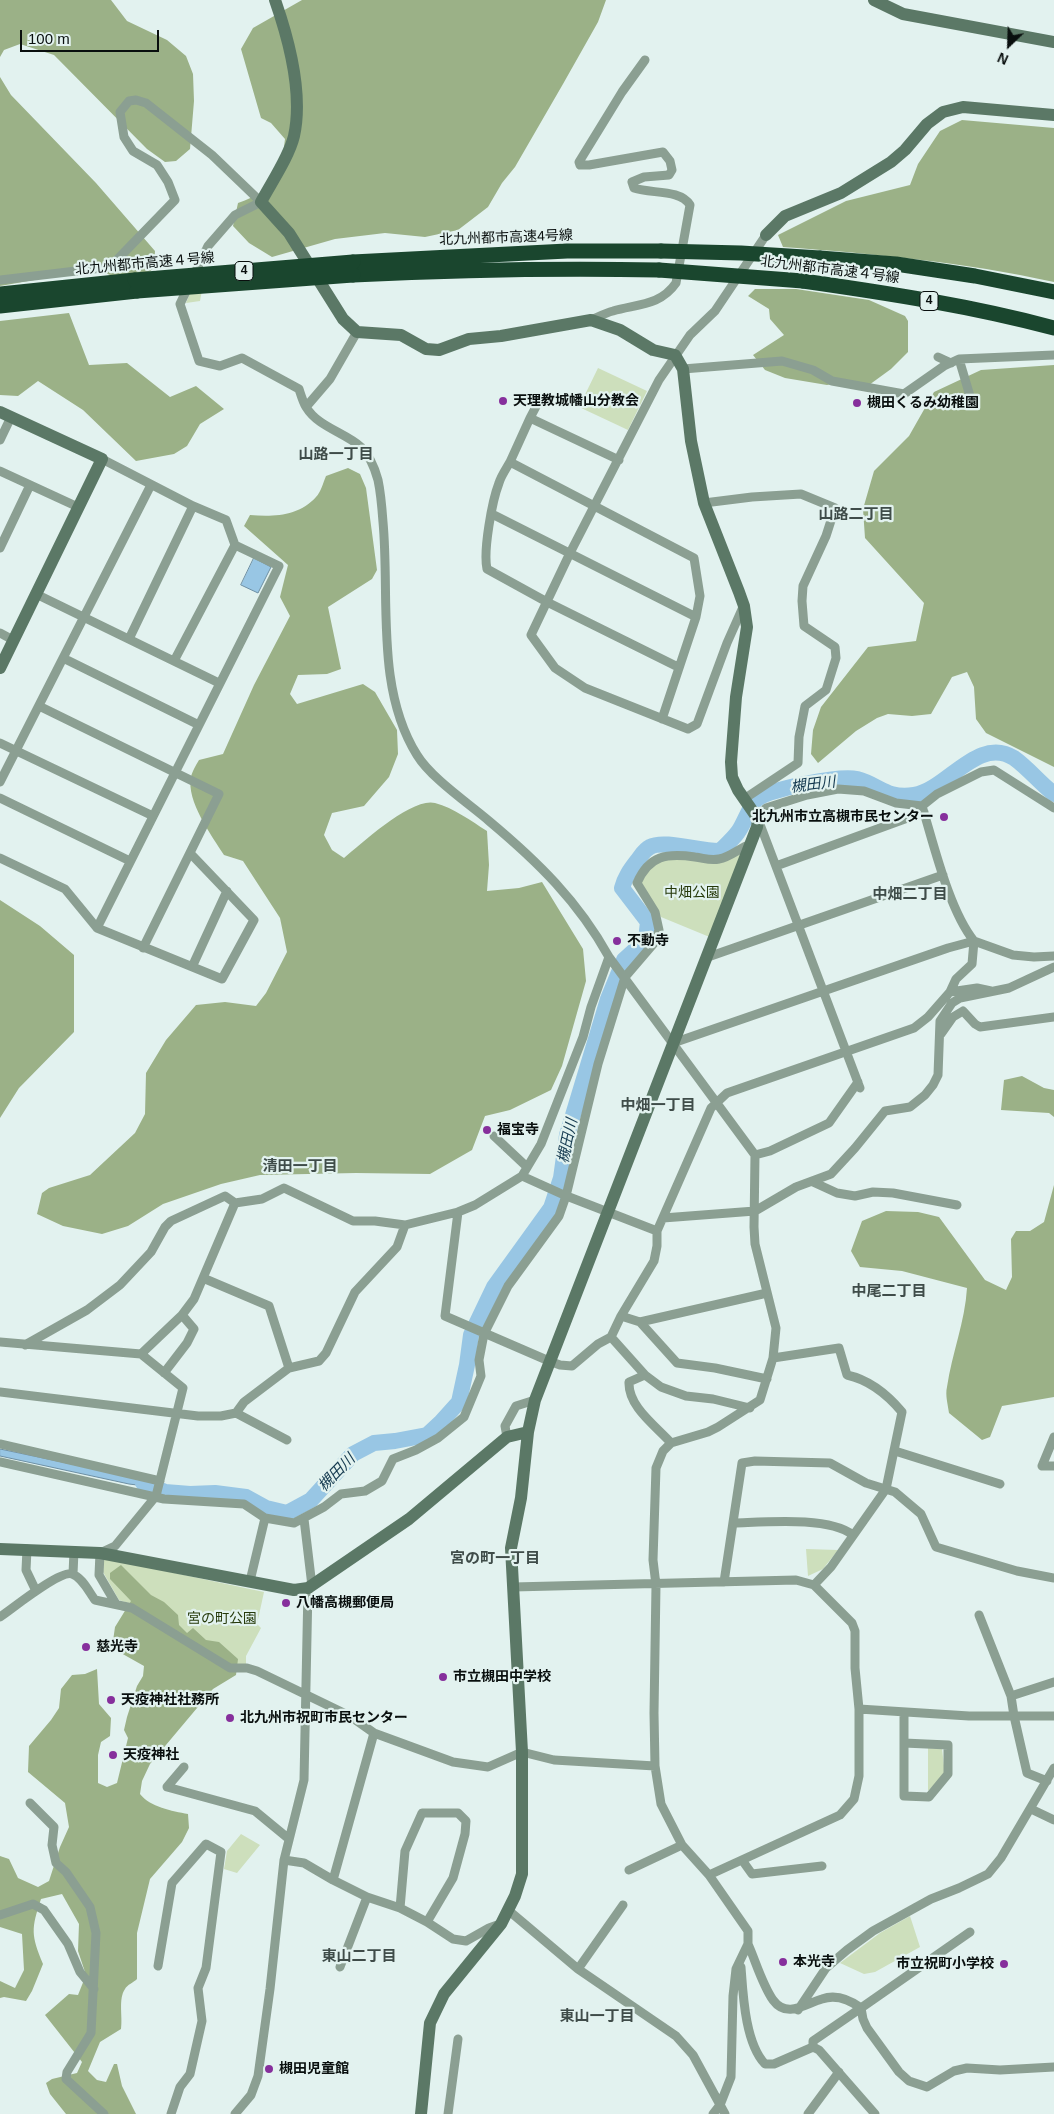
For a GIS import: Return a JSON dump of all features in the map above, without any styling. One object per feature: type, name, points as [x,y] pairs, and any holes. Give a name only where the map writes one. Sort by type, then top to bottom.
[{"type":"highway","name":"北九州都市高速4号線","points":[[353,269],[567,251],[661,251]]},
{"type":"highway","name":"北九州都市高速４号線","points":[[661,251],[820,258],[896,264],[975,276],[1054,292]]},
{"type":"highway","name":"北九州都市高速４号線","points":[[0,294],[136,286],[353,269],[535,268],[659,270],[803,281],[934,302],[1054,328]]},
{"type":"highway","name":"北九州都市高速４号線","points":[[0,306],[136,286]]},
{"type":"street","points":[[275,0],[296,90],[294,138],[261,202],[235,215],[208,246],[180,304],[199,361],[220,366],[242,358],[299,389],[306,407],[321,422],[361,447],[373,466],[377,479],[384,536],[386,608],[391,677],[399,719],[416,754],[450,788],[509,837],[574,902],[612,960],[755,1155],[755,1244],[776,1328],[774,1358],[768,1379],[760,1400],[750,1408],[708,1432],[671,1443],[663,1450],[656,1468],[653,1560],[656,1585],[655,1766],[661,1804],[682,1845],[709,1875],[748,1931],[748,1944],[774,2002],[785,2009],[798,2010],[823,1998],[838,1997],[851,2001],[861,2008],[867,2028],[899,2072],[909,2080],[927,2087],[954,2071],[967,2068],[1000,2070],[1054,2066]]},
{"type":"street","points":[[874,0],[903,14],[1054,42]]},
{"type":"street","points":[[0,280],[110,267],[175,200],[168,182],[157,165],[133,151],[124,137],[120,112],[129,101],[136,100],[146,103],[212,155],[261,202],[289,233],[343,319],[357,332],[401,335],[426,349],[439,350],[469,339],[501,336],[591,320],[613,311],[650,304],[670,291],[676,283],[690,205],[687,199],[678,196],[634,188],[632,182],[644,177],[669,175],[672,170],[670,161],[663,152],[588,165],[580,165],[578,162],[622,92],[645,60]]},
{"type":"street","points":[[744,606],[727,643],[697,724],[688,729],[585,688],[555,668],[532,635],[570,553],[659,380],[690,335],[715,311],[766,235],[785,216],[841,194],[891,162],[905,150],[927,124],[943,112],[963,107],[1054,115]]},
{"type":"street","points":[[591,320],[620,330],[653,350],[675,355],[683,369],[691,441],[704,503],[744,606],[747,628],[736,697],[731,762],[732,777],[745,801],[757,817],[859,1085],[829,1123],[770,1151],[755,1155]]},
{"type":"street","points":[[306,407],[330,378],[357,332]]},
{"type":"street","points":[[938,357],[955,361],[1054,354]]},
{"type":"street","points":[[683,369],[782,361],[812,370],[832,381],[904,394],[955,361]]},
{"type":"street","points":[[955,361],[970,396]]},
{"type":"street","points":[[540,399],[499,481],[485,560],[487,569],[547,602],[678,667]]},
{"type":"street","points":[[0,440],[6,415],[102,459],[193,506],[226,520],[235,545],[278,566],[97,928]]},
{"type":"street","points":[[530,418],[618,460]]},
{"type":"street","points":[[0,668],[102,459]]},
{"type":"street","points":[[510,462],[694,558],[700,596],[696,617],[662,719]]},
{"type":"street","points":[[0,471],[78,507]]},
{"type":"street","points":[[0,548],[30,485]]},
{"type":"street","points":[[0,782],[151,485]]},
{"type":"street","points":[[704,503],[752,497],[801,494],[835,508],[826,536],[803,586],[802,601],[804,626],[835,647],[836,658],[826,690],[804,706],[799,737],[798,763],[745,801]]},
{"type":"street","points":[[129,639],[193,506]]},
{"type":"street","points":[[492,514],[696,617]]},
{"type":"street","points":[[174,661],[235,545]]},
{"type":"street","points":[[36,594],[219,683]]},
{"type":"street","points":[[0,634],[13,640]]},
{"type":"street","points":[[63,658],[199,725]]},
{"type":"street","points":[[39,706],[219,794],[143,948]]},
{"type":"street","points":[[0,743],[153,816]]},
{"type":"street","points":[[776,866],[923,809],[937,794],[981,772],[994,770],[1054,808]]},
{"type":"street","points":[[421,2114],[430,2023],[444,1994],[500,1924],[515,1896],[522,1874],[522,1752],[511,1548],[521,1498],[528,1432],[535,1400],[708,957],[757,827],[757,817],[766,808],[807,795],[838,789],[864,791],[896,803],[923,809]]},
{"type":"street","points":[[0,798],[130,861]]},
{"type":"street","points":[[923,809],[964,929],[974,941],[1014,954],[1053,957]]},
{"type":"street","points":[[0,1462],[170,1500],[244,1504],[265,1518],[294,1523],[304,1519],[341,1494],[365,1491],[382,1481],[393,1459],[416,1450],[438,1438],[464,1417],[481,1376],[477,1330],[559,1216],[598,1064],[625,977],[655,942],[659,930],[655,912],[637,883],[642,872],[657,858],[671,856],[709,860],[719,859],[751,844]]},
{"type":"street","points":[[0,858],[65,890],[97,928],[222,979],[254,920],[190,853]]},
{"type":"street","points":[[708,957],[944,875]]},
{"type":"street","points":[[192,967],[227,892]]},
{"type":"street","points":[[673,1043],[948,948],[974,941]]},
{"type":"street","points":[[458,1212],[445,1316],[560,1365],[572,1366],[598,1344],[611,1338],[621,1316],[654,1261],[657,1231],[711,1108],[716,1101],[727,1093],[914,1028],[928,1017],[950,992],[956,979],[972,964],[974,941]]},
{"type":"street","points":[[25,1345],[88,1310],[120,1285],[151,1252],[165,1227],[171,1221],[225,1196],[235,1203],[262,1199],[284,1188],[353,1220],[405,1225],[458,1212],[475,1205],[524,1172],[542,1144],[612,960]]},
{"type":"street","points":[[663,1218],[755,1211],[796,1187],[830,1174],[856,1148],[877,1116],[884,1111],[910,1107],[925,1095],[933,1085],[938,1075],[940,1021],[952,1003],[960,998],[1009,988],[1054,967]]},
{"type":"street","points":[[950,992],[977,988],[991,991]]},
{"type":"street","points":[[941,1034],[953,1017],[963,1011],[980,1027],[1054,1017]]},
{"type":"street","points":[[494,1136],[524,1172],[551,1190],[657,1231]]},
{"type":"street","points":[[813,1182],[837,1193],[855,1196],[873,1192],[893,1193],[957,1205]]},
{"type":"street","points":[[140,1354],[182,1315],[194,1299],[235,1203]]},
{"type":"street","points":[[236,1413],[244,1402],[289,1368],[319,1361],[326,1353],[355,1292],[397,1247],[405,1225]]},
{"type":"street","points":[[203,1278],[269,1306],[289,1368]]},
{"type":"street","points":[[621,1316],[640,1322],[767,1293]]},
{"type":"street","points":[[164,1373],[188,1343],[194,1329],[182,1315]]},
{"type":"street","points":[[640,1322],[677,1363],[715,1368],[768,1379]]},
{"type":"street","points":[[611,1338],[644,1375],[662,1387],[686,1396],[713,1399],[750,1408]]},
{"type":"street","points":[[0,1342],[140,1354],[183,1388],[156,1496],[115,1546],[100,1553]]},
{"type":"street","points":[[774,1358],[839,1348],[846,1375],[859,1378],[874,1386],[892,1400],[902,1412],[886,1490],[831,1567],[814,1585]]},
{"type":"street","points":[[644,1375],[630,1382],[629,1390],[633,1402],[671,1443]]},
{"type":"street","points":[[0,1392],[211,1417],[236,1413],[287,1440]]},
{"type":"street","points":[[507,1437],[504,1426],[516,1406],[535,1400]]},
{"type":"street","points":[[0,1549],[100,1553],[294,1590],[310,1588],[409,1519],[507,1437],[528,1432]]},
{"type":"street","points":[[1054,1437],[1042,1466],[1054,1466]]},
{"type":"street","points":[[0,1444],[160,1483]]},
{"type":"street","points":[[895,1451],[1000,1484]]},
{"type":"street","points":[[724,1582],[742,1463],[765,1461],[830,1463],[866,1483],[895,1492],[921,1514],[936,1547],[1017,1571],[1054,1578]]},
{"type":"street","points":[[250,1582],[265,1518]]},
{"type":"street","points":[[235,2114],[251,2096],[258,2076],[284,1860],[304,1780],[305,1694],[310,1588],[304,1519]]},
{"type":"street","points":[[734,1523],[803,1522],[844,1528],[853,1535]]},
{"type":"street","points":[[27,1549],[26,1570],[36,1591]]},
{"type":"street","points":[[72,1574],[74,1551]]},
{"type":"street","points":[[100,1553],[99,1575],[116,1604]]},
{"type":"street","points":[[0,1618],[36,1591],[67,1573],[72,1574],[78,1576],[95,1600],[132,1608],[230,1668],[247,1668],[257,1671],[350,1716],[374,1734],[389,1740],[466,1765],[488,1767],[522,1752],[554,1760],[655,1766]]},
{"type":"street","points":[[513,1587],[656,1585],[796,1580],[814,1585],[852,1623],[855,1631],[855,1668],[859,1709],[859,1776],[854,1800],[840,1815],[709,1875]]},
{"type":"street","points":[[979,1615],[1011,1696],[1027,1773],[1047,1781]]},
{"type":"street","points":[[1011,1696],[1054,1682]]},
{"type":"street","points":[[859,1709],[969,1716],[1054,1716]]},
{"type":"street","points":[[904,1712],[904,1743],[904,1796],[929,1797],[948,1774],[948,1745],[904,1743]]},
{"type":"street","points":[[332,1880],[374,1734]]},
{"type":"street","points":[[184,1767],[167,1786],[255,1812],[289,1838]]},
{"type":"street","points":[[798,2010],[826,1968],[846,1950],[873,1931],[931,1899],[988,1874],[1001,1858],[1054,1768]]},
{"type":"street","points":[[30,1803],[54,1826],[52,1845],[56,1863],[66,1872],[90,1907],[96,1933],[92,2033],[67,2072],[66,2078],[104,2114]]},
{"type":"street","points":[[1031,1809],[1054,1820]]},
{"type":"street","points":[[400,1908],[406,1850],[422,1813],[458,1813],[466,1821],[465,1834],[453,1878],[427,1922]]},
{"type":"street","points":[[158,1966],[172,1883],[206,1844],[221,1852],[206,1968],[198,1988],[202,2022],[190,2074],[180,2086],[171,2114]]},
{"type":"street","points":[[629,1870],[682,1845]]},
{"type":"street","points":[[284,1860],[304,1863],[332,1880],[367,1897],[400,1908],[427,1922],[453,1939],[466,1941],[500,1924]]},
{"type":"street","points":[[742,1860],[752,1874],[822,1866]]},
{"type":"street","points":[[340,1967],[367,1897]]},
{"type":"street","points":[[0,1915],[33,1904],[44,1910],[68,1944],[80,1972],[94,1989]]},
{"type":"street","points":[[578,1969],[623,1905]]},
{"type":"street","points":[[508,1910],[578,1969],[676,2036],[693,2055],[725,2114]]},
{"type":"street","points":[[813,2047],[813,2042],[970,1932]]},
{"type":"street","points":[[713,2114],[720,2105],[731,2077],[733,1996],[736,1969],[748,1944]]},
{"type":"street","points":[[740,1960],[747,2016],[752,2040],[759,2057],[765,2064],[774,2064],[813,2047]]},
{"type":"street","points":[[448,2114],[458,2039]]},
{"type":"street","points":[[813,2047],[819,2050],[874,2114]]},
{"type":"street","points":[[808,2114],[839,2072]]},
{"type":"green space","points":[[0,0],[111,0],[127,21],[167,40],[186,56],[193,74],[194,101],[190,149],[176,161],[165,162],[147,149],[54,55],[20,44],[4,50],[0,57]]},
{"type":"green space","points":[[302,0],[606,0],[598,22],[563,84],[515,167],[502,183],[488,207],[458,230],[425,237],[385,233],[335,239],[272,257],[249,243],[233,226],[238,203],[261,193],[274,181],[281,164],[285,139],[271,123],[261,118],[241,49],[253,28]]},
{"type":"green space","points":[[0,77],[11,95],[96,183],[155,251],[154,268],[145,275],[110,275],[97,269],[0,286]]},
{"type":"green space","points":[[962,120],[1054,128],[1054,282],[986,269],[919,260],[783,247],[778,235],[846,201],[910,185],[918,164],[940,131]]},
{"type":"green space","points":[[203,285],[200,301],[186,303],[192,288]]},
{"type":"green space","points":[[755,289],[796,289],[869,300],[905,316],[908,321],[908,352],[891,369],[869,385],[845,382],[827,385],[785,378],[765,370],[753,355],[784,335],[770,319],[769,309],[748,296]]},
{"type":"green space","points":[[69,313],[89,365],[127,363],[170,397],[196,386],[224,409],[200,424],[187,446],[174,454],[136,461],[83,410],[38,381],[18,396],[0,395],[0,321]]},
{"type":"green space","points":[[1054,365],[1054,767],[986,733],[976,719],[974,687],[967,672],[952,677],[931,714],[912,716],[888,714],[877,718],[856,731],[818,763],[811,754],[813,730],[821,707],[868,647],[916,641],[924,603],[865,538],[863,509],[874,471],[909,436],[934,392],[981,370]]},
{"type":"green space","points":[[598,368],[647,391],[628,430],[579,407]]},
{"type":"green space","points":[[348,468],[360,474],[366,488],[377,570],[372,579],[328,607],[341,669],[327,674],[298,675],[290,694],[297,704],[363,684],[375,692],[397,730],[398,754],[389,777],[364,806],[332,813],[324,835],[332,850],[344,858],[375,832],[401,814],[425,803],[435,803],[456,811],[487,831],[489,865],[487,891],[519,888],[542,882],[583,949],[586,981],[562,1066],[551,1090],[510,1110],[485,1116],[472,1150],[430,1174],[260,1175],[221,1184],[163,1204],[128,1226],[102,1234],[63,1226],[37,1214],[42,1193],[49,1188],[90,1175],[135,1133],[145,1114],[146,1073],[166,1040],[196,1005],[225,1002],[256,1006],[266,993],[287,952],[280,918],[243,861],[224,855],[201,818],[192,797],[191,777],[199,760],[223,754],[254,685],[290,616],[280,597],[288,565],[244,526],[250,515],[286,514],[302,508],[318,495],[326,476]]},
{"type":"green space","name":"中畑公園","points":[[744,852],[712,938],[661,917],[641,884],[643,875],[661,860]]},
{"type":"green space","points":[[0,900],[40,926],[74,955],[74,1032],[19,1088],[0,1118]]},
{"type":"green space","points":[[1022,1076],[1044,1088],[1054,1090],[1054,1117],[1049,1113],[1001,1110],[1004,1080]]},
{"type":"green space","points":[[1054,1185],[1054,1397],[1002,1406],[990,1437],[982,1440],[949,1413],[946,1397],[949,1374],[964,1313],[967,1288],[902,1271],[860,1267],[851,1251],[862,1221],[886,1211],[918,1212],[939,1217],[985,1280],[1006,1290],[1012,1277],[1011,1239],[1016,1231],[1030,1231],[1044,1222]]},
{"type":"green space","points":[[806,1549],[838,1550],[823,1569],[808,1576]]},
{"type":"green space","name":"宮の町公園","points":[[104,1558],[264,1592],[257,1624],[261,1628],[246,1656],[246,1665],[231,1665],[134,1605],[119,1600],[103,1572]]},
{"type":"green space","points":[[121,1565],[151,1595],[164,1602],[178,1615],[179,1625],[187,1633],[193,1628],[206,1640],[219,1642],[238,1659],[236,1675],[213,1689],[150,1764],[142,1781],[140,1794],[144,1798],[162,1808],[188,1814],[189,1828],[182,1842],[150,1879],[137,1933],[137,1979],[127,1986],[123,1993],[121,2029],[100,2042],[88,2071],[97,2080],[106,2082],[114,2064],[117,2064],[122,2086],[136,2114],[66,2114],[50,2094],[46,2083],[52,2079],[77,2073],[82,2062],[45,2015],[69,1994],[78,1995],[86,1975],[78,1951],[79,1924],[62,1894],[41,1899],[35,1918],[34,1939],[43,1964],[32,1991],[26,2001],[0,1998],[0,1981],[15,1988],[24,1970],[22,1934],[0,1927],[0,1856],[9,1859],[18,1878],[38,1887],[49,1881],[69,1827],[65,1803],[28,1772],[29,1746],[59,1708],[61,1689],[72,1675],[85,1674],[97,1669],[99,1704],[111,1718],[110,1736],[101,1742],[98,1755],[98,1783],[107,1787],[117,1783],[128,1738],[124,1730],[127,1717],[137,1686],[143,1676],[144,1666],[112,1648],[115,1627],[131,1601],[110,1579],[110,1573]]},
{"type":"green space","points":[[928,1748],[942,1749],[945,1774],[928,1791]]},
{"type":"green space","points":[[241,1834],[260,1845],[237,1873],[224,1869],[227,1851]]},
{"type":"green space","points":[[910,1916],[920,1947],[875,1972],[864,1974],[840,1963],[880,1933]]},
{"type":"water","points":[[254,558],[271,567],[258,593],[241,585]]},
{"type":"water","points":[[0,1449],[143,1479],[152,1484],[153,1487],[129,1484],[0,1456]]},
{"type":"waterway","name":"槻田川","points":[[143,1483],[165,1492],[215,1493],[246,1497],[266,1508],[287,1513],[311,1500],[353,1454],[374,1443],[427,1435],[459,1402],[471,1335],[494,1287],[551,1208],[561,1178],[567,1135],[608,999],[624,960],[646,940],[648,922],[622,888],[630,871],[648,848],[664,844],[720,851],[738,832],[754,802],[765,795],[806,784],[848,778],[857,779],[896,795],[914,795],[926,791],[975,758],[988,753],[1001,753],[1014,758],[1054,794]]},
{"type":"place","name":"天理教城幡山分教会","points":[[503,401]]},
{"type":"place","name":"槻田くるみ幼稚園","points":[[857,403]]},
{"type":"place","name":"北九州市立高槻市民センター","points":[[944,817]]},
{"type":"place","name":"不動寺","points":[[617,941]]},
{"type":"place","name":"福宝寺","points":[[487,1130]]},
{"type":"place","name":"八幡高槻郵便局","points":[[286,1603]]},
{"type":"place","name":"慈光寺","points":[[86,1647]]},
{"type":"place","name":"市立槻田中学校","points":[[443,1677]]},
{"type":"place","name":"天疫神社社務所","points":[[111,1700]]},
{"type":"place","name":"北九州市祝町市民センター","points":[[230,1718]]},
{"type":"place","name":"天疫神社","points":[[113,1755]]},
{"type":"place","name":"本光寺","points":[[783,1962]]},
{"type":"place","name":"市立祝町小学校","points":[[1004,1964]]},
{"type":"place","name":"槻田児童館","points":[[269,2069]]},
{"type":"district","name":"山路一丁目","points":[[336,455]]},
{"type":"district","name":"山路二丁目","points":[[856,515]]},
{"type":"district","name":"中畑二丁目","points":[[910,895]]},
{"type":"district","name":"中畑一丁目","points":[[658,1106]]},
{"type":"district","name":"清田一丁目","points":[[300,1167]]},
{"type":"district","name":"中尾二丁目","points":[[889,1292]]},
{"type":"district","name":"宮の町一丁目","points":[[495,1559]]},
{"type":"district","name":"東山二丁目","points":[[359,1957]]},
{"type":"district","name":"東山一丁目","points":[[597,2017]]}]
